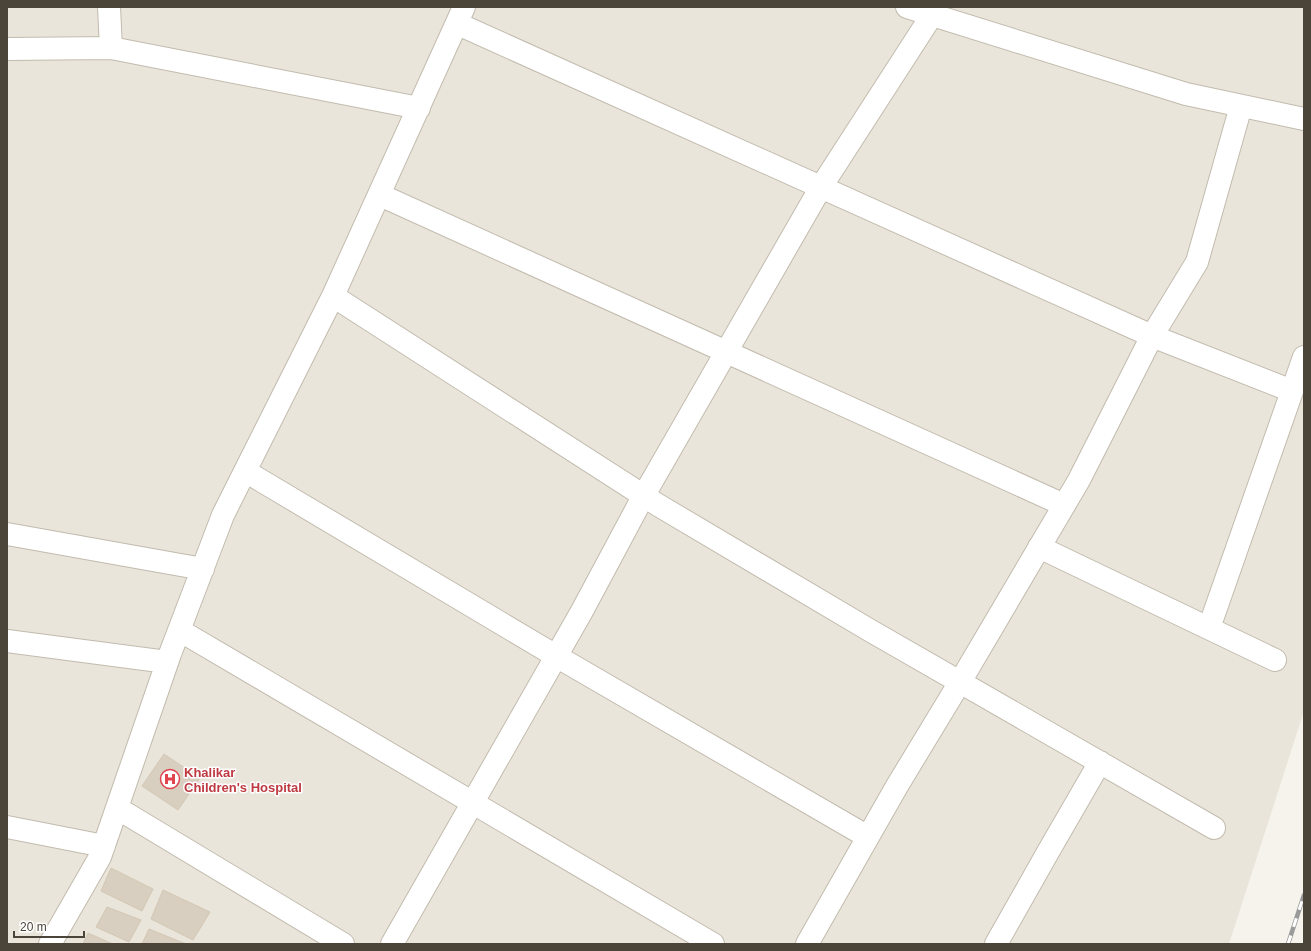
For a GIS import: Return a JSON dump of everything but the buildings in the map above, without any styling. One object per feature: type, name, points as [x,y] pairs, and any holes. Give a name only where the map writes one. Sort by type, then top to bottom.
[{"type":"street","points":[[109,7],[111,48]]},
{"type":"street","points":[[908,7],[933,11],[1186,94],[1304,119]]},
{"type":"street","points":[[392,944],[582,611],[644,495],[821,187],[933,11]]},
{"type":"street","points":[[50,944],[100,857],[167,662],[223,515],[333,296],[461,15],[821,187],[1152,336],[1292,391]]},
{"type":"street","points":[[7,49],[111,48],[419,108]]},
{"type":"street","points":[[807,944],[897,786],[1079,480],[1152,336],[1197,262],[1241,106]]},
{"type":"street","points":[[380,195],[1064,505]]},
{"type":"street","points":[[333,296],[644,495],[864,626],[1214,828]]},
{"type":"street","points":[[1209,628],[1304,357]]},
{"type":"street","points":[[245,471],[556,656],[868,837]]},
{"type":"street","points":[[7,534],[203,569]]},
{"type":"street","points":[[1039,547],[1275,660]]},
{"type":"street","points":[[179,630],[713,944]]},
{"type":"street","points":[[7,641],[167,662]]},
{"type":"street","points":[[996,944],[1100,762]]},
{"type":"street","points":[[117,808],[343,944]]},
{"type":"street","points":[[7,827],[104,846]]},
{"type":"shaded area","points":[[7,7],[1304,7],[1304,711],[1229,944],[7,944]]},
{"type":"railway","points":[[1288,944],[1304,895]]},
{"type":"place","name":"Khalikar Children's Hospital","points":[[170,779]]}]
